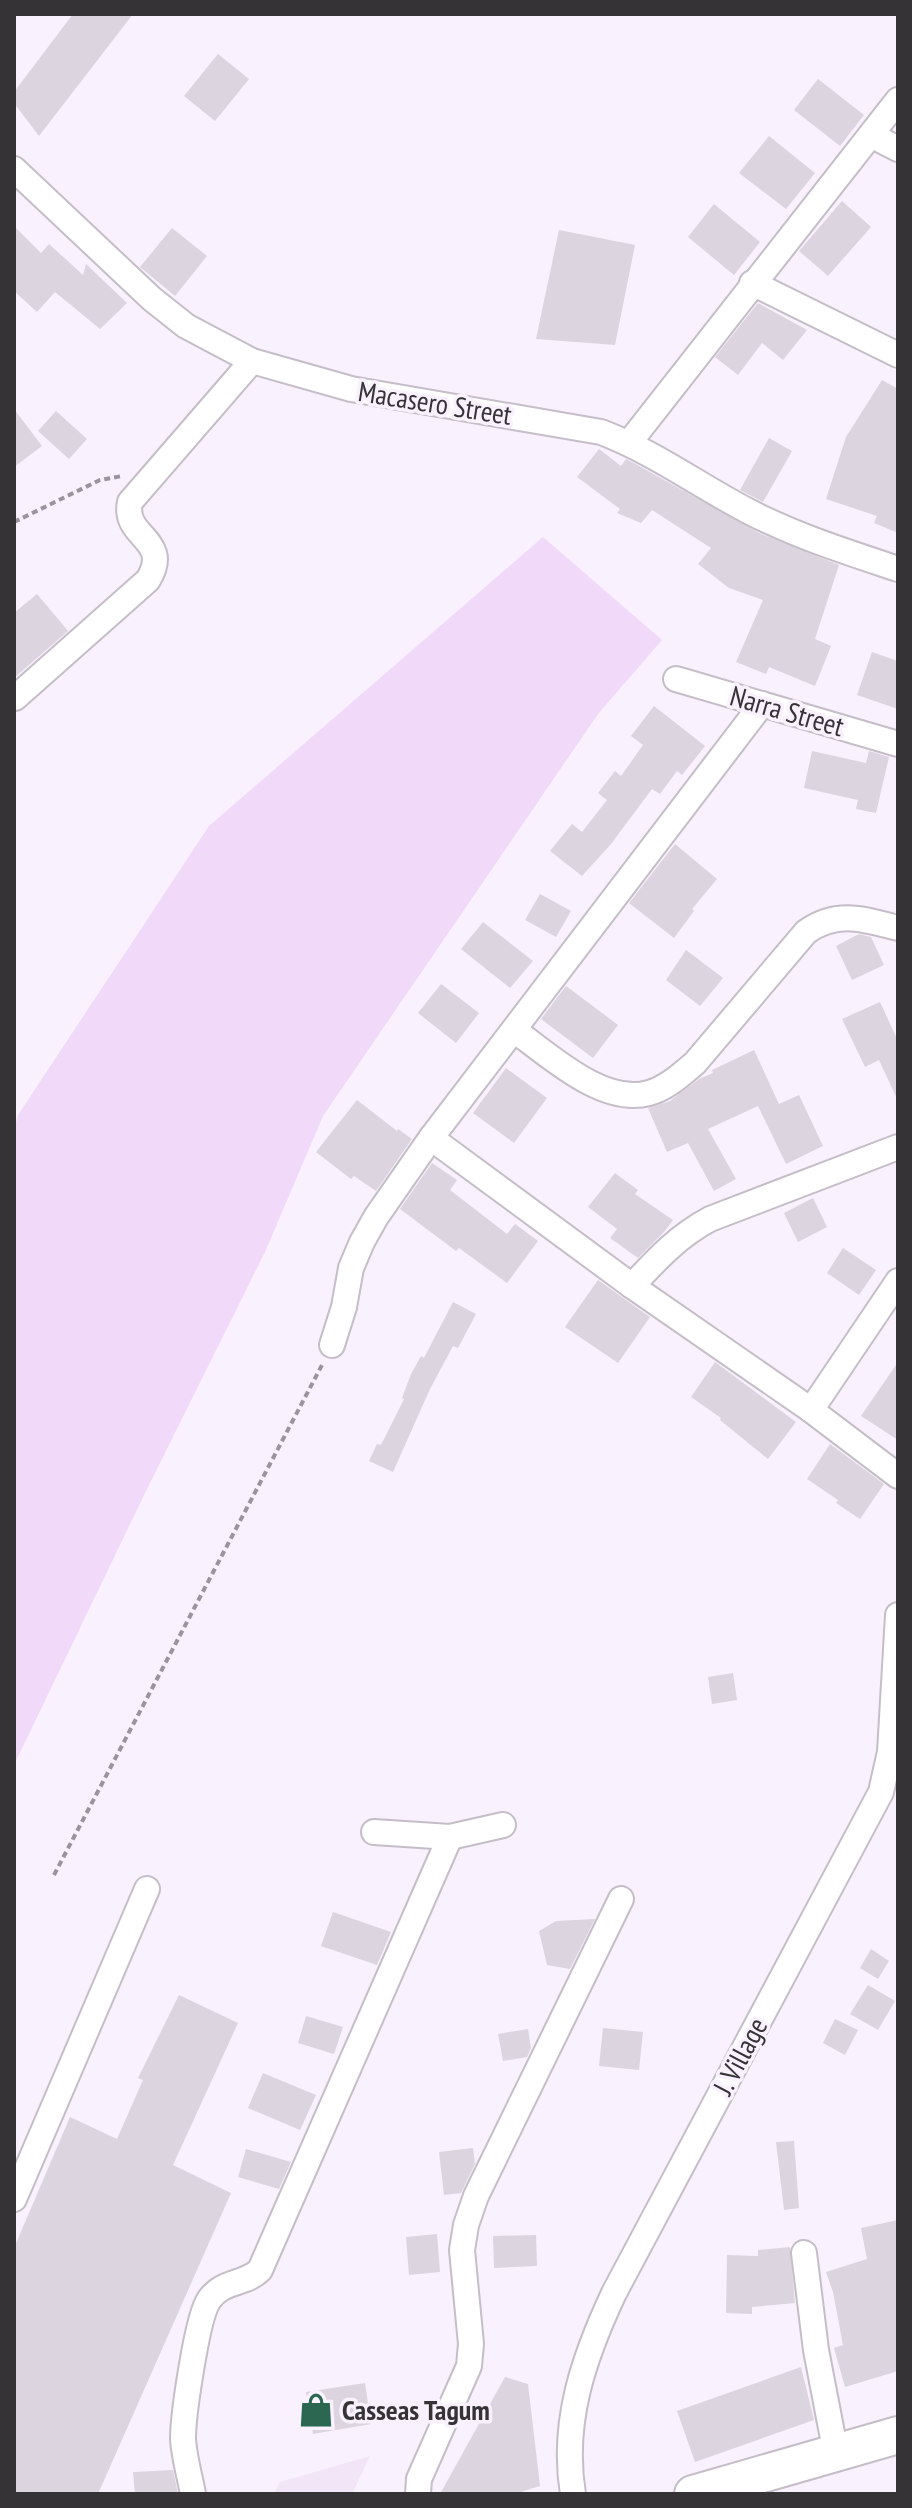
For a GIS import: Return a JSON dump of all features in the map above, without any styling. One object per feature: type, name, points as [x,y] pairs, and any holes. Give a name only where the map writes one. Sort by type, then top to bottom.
[{"type":"highway","points":[[693,2494],[898,2435]]},
{"type":"street","points":[[629,443],[898,100]]},
{"type":"street","points":[[871,135],[898,149]]},
{"type":"street","name":"Macasero Street","points":[[14,169],[152,299],[186,326],[252,361],[351,389],[601,432],[629,443],[747,511],[808,539],[898,569]]},
{"type":"street","points":[[752,283],[898,355]]},
{"type":"street","points":[[15,698],[148,580],[157,561],[154,552],[134,526],[128,510],[134,495],[252,361]]},
{"type":"street","name":"Narra Street","points":[[676,679],[898,744]]},
{"type":"street","points":[[332,1345],[344,1307],[351,1268],[362,1242],[431,1138],[762,704]]},
{"type":"street","points":[[514,1030],[596,1087],[620,1095],[649,1093],[676,1079],[695,1063],[806,932],[818,923],[831,919],[861,918],[898,928]]},
{"type":"street","points":[[431,1138],[632,1286],[811,1410],[898,1476]]},
{"type":"street","points":[[632,1286],[655,1260],[690,1230],[710,1219],[898,1147]]},
{"type":"street","points":[[811,1410],[898,1281]]},
{"type":"street","name":"J. Village","points":[[573,2494],[568,2456],[570,2428],[582,2370],[596,2331],[881,1792],[890,1752],[898,1615]]},
{"type":"street","points":[[374,1832],[450,1837],[503,1825]]},
{"type":"street","points":[[193,2494],[183,2439],[199,2319],[209,2300],[224,2285],[251,2278],[260,2270],[450,1837]]},
{"type":"street","points":[[14,2199],[147,1889]]},
{"type":"street","points":[[418,2494],[419,2479],[469,2366],[471,2344],[462,2250],[466,2225],[476,2196],[621,1899]]},
{"type":"street","points":[[804,2253],[816,2350],[836,2454]]},
{"type":"path","points":[[14,522],[100,480],[157,469]]},
{"type":"path","points":[[54,1875],[332,1345]]},
{"type":"shaded area","points":[[543,537],[662,640],[598,714],[323,1116],[265,1252],[14,1765],[14,1129],[18,1115],[209,826]]},
{"type":"shaded area","points":[[370,2456],[352,2494],[274,2494],[280,2482]]},
{"type":"building","points":[[73,14],[133,14],[39,136],[14,103],[14,92]]},
{"type":"building","points":[[218,54],[249,79],[215,121],[184,96]]},
{"type":"building","points":[[818,79],[864,115],[840,146],[794,110]]},
{"type":"building","points":[[769,136],[815,173],[786,209],[739,173]]},
{"type":"building","points":[[842,201],[871,227],[828,276],[799,251]]},
{"type":"building","points":[[714,204],[760,242],[734,275],[688,237]]},
{"type":"building","points":[[14,226],[41,253],[49,244],[83,275],[86,264],[127,303],[100,329],[55,292],[37,312],[14,291]]},
{"type":"building","points":[[172,228],[207,256],[175,296],[140,267]]},
{"type":"building","points":[[559,230],[635,245],[615,345],[536,339]]},
{"type":"building","points":[[758,303],[807,330],[783,360],[762,343],[738,375],[715,357]]},
{"type":"building","points":[[882,380],[898,389],[898,533],[874,523],[877,516],[826,499],[846,437]]},
{"type":"building","points":[[14,409],[42,446],[14,467]]},
{"type":"building","points":[[56,411],[87,439],[69,459],[38,431]]},
{"type":"building","points":[[769,438],[792,451],[763,502],[740,490]]},
{"type":"building","points":[[599,449],[621,466],[626,459],[759,533],[839,565],[815,639],[831,646],[815,686],[769,667],[766,674],[736,662],[763,600],[729,588],[698,564],[711,548],[652,510],[641,523],[617,513],[620,509],[577,477]]},
{"type":"building","points":[[37,594],[68,631],[14,678],[14,613]]},
{"type":"building","points":[[872,652],[898,661],[898,709],[857,695]]},
{"type":"building","points":[[654,706],[705,746],[682,775],[677,771],[660,794],[652,789],[611,844],[582,876],[550,851],[572,824],[582,832],[607,800],[598,793],[615,771],[621,776],[643,745],[631,736]]},
{"type":"building","points":[[812,751],[866,763],[869,751],[889,757],[876,813],[856,809],[858,800],[804,788]]},
{"type":"building","points":[[675,844],[717,879],[692,909],[694,911],[674,938],[629,903]]},
{"type":"building","points":[[540,894],[571,911],[556,937],[525,920]]},
{"type":"building","points":[[483,922],[533,961],[510,988],[461,949]]},
{"type":"building","points":[[859,934],[871,937],[884,965],[852,980],[836,946]]},
{"type":"building","points":[[686,950],[723,978],[700,1006],[666,980]]},
{"type":"building","points":[[441,984],[479,1013],[456,1043],[418,1013]]},
{"type":"building","points":[[566,986],[618,1025],[593,1058],[541,1019]]},
{"type":"building","points":[[880,1002],[898,1041],[898,1101],[879,1060],[865,1067],[842,1019]]},
{"type":"building","points":[[754,1050],[779,1104],[799,1095],[823,1146],[786,1164],[758,1106],[708,1129],[736,1179],[714,1191],[688,1143],[667,1152],[648,1108],[670,1101],[699,1079],[713,1073],[712,1070]]},
{"type":"building","points":[[506,1068],[547,1098],[514,1143],[473,1113]]},
{"type":"building","points":[[357,1100],[412,1139],[376,1191],[354,1176],[351,1179],[316,1152]]},
{"type":"building","points":[[432,1163],[457,1180],[450,1190],[507,1234],[515,1224],[538,1241],[507,1283],[459,1248],[456,1251],[400,1209]]},
{"type":"building","points":[[615,1173],[638,1190],[635,1194],[673,1220],[638,1258],[610,1238],[617,1229],[588,1207]]},
{"type":"building","points":[[813,1198],[827,1227],[798,1242],[784,1213]]},
{"type":"building","points":[[843,1248],[876,1270],[859,1295],[827,1273]]},
{"type":"building","points":[[598,1280],[650,1317],[618,1363],[565,1327]]},
{"type":"building","points":[[453,1302],[476,1314],[458,1348],[453,1346],[430,1389],[393,1472],[369,1461],[377,1444],[381,1445],[404,1399],[411,1374],[421,1356],[424,1358]]},
{"type":"building","points":[[715,1362],[796,1422],[768,1459],[721,1418],[691,1397]]},
{"type":"building","points":[[898,1362],[898,1440],[861,1416]]},
{"type":"building","points":[[830,1444],[884,1484],[860,1519],[807,1479]]},
{"type":"building","points":[[733,1673],[737,1700],[712,1704],[708,1677]]},
{"type":"building","points":[[333,1912],[391,1932],[377,1965],[321,1946]]},
{"type":"building","points":[[595,1919],[570,1969],[547,1965],[539,1931],[556,1921]]},
{"type":"building","points":[[871,1949],[889,1961],[878,1979],[860,1968]]},
{"type":"building","points":[[868,1985],[895,2001],[878,2030],[850,2014]]},
{"type":"building","points":[[179,1995],[238,2023],[173,2165],[231,2193],[98,2494],[14,2494],[14,2248],[70,2117],[117,2139],[143,2080],[138,2078]]},
{"type":"building","points":[[306,2016],[343,2027],[334,2054],[298,2043]]},
{"type":"building","points":[[835,2019],[858,2030],[845,2055],[823,2043]]},
{"type":"building","points":[[603,2028],[643,2032],[639,2070],[599,2066]]},
{"type":"building","points":[[528,2029],[531,2048],[527,2057],[503,2061],[498,2034]]},
{"type":"building","points":[[263,2073],[316,2095],[300,2130],[248,2108]]},
{"type":"building","points":[[794,2141],[799,2208],[784,2210],[776,2142]]},
{"type":"building","points":[[473,2148],[475,2164],[461,2193],[444,2195],[439,2152]]},
{"type":"building","points":[[246,2149],[291,2162],[279,2189],[238,2177]]},
{"type":"building","points":[[898,2220],[898,2371],[845,2387],[834,2348],[843,2345],[826,2272],[867,2259],[861,2228]]},
{"type":"building","points":[[437,2234],[440,2272],[409,2275],[406,2237]]},
{"type":"building","points":[[536,2235],[537,2266],[494,2268],[493,2236]]},
{"type":"building","points":[[790,2247],[795,2303],[752,2307],[752,2314],[726,2313],[727,2255],[758,2256],[758,2250]]},
{"type":"building","points":[[801,2367],[814,2420],[695,2462],[677,2411]]},
{"type":"building","points":[[505,2377],[528,2384],[540,2486],[514,2494],[440,2494]]},
{"type":"building","points":[[365,2383],[371,2424],[313,2434],[306,2392]]},
{"type":"building","points":[[173,2470],[178,2494],[135,2494],[133,2472]]},
{"type":"place","name":"Casseas Tagum","points":[[316,2410]]}]
